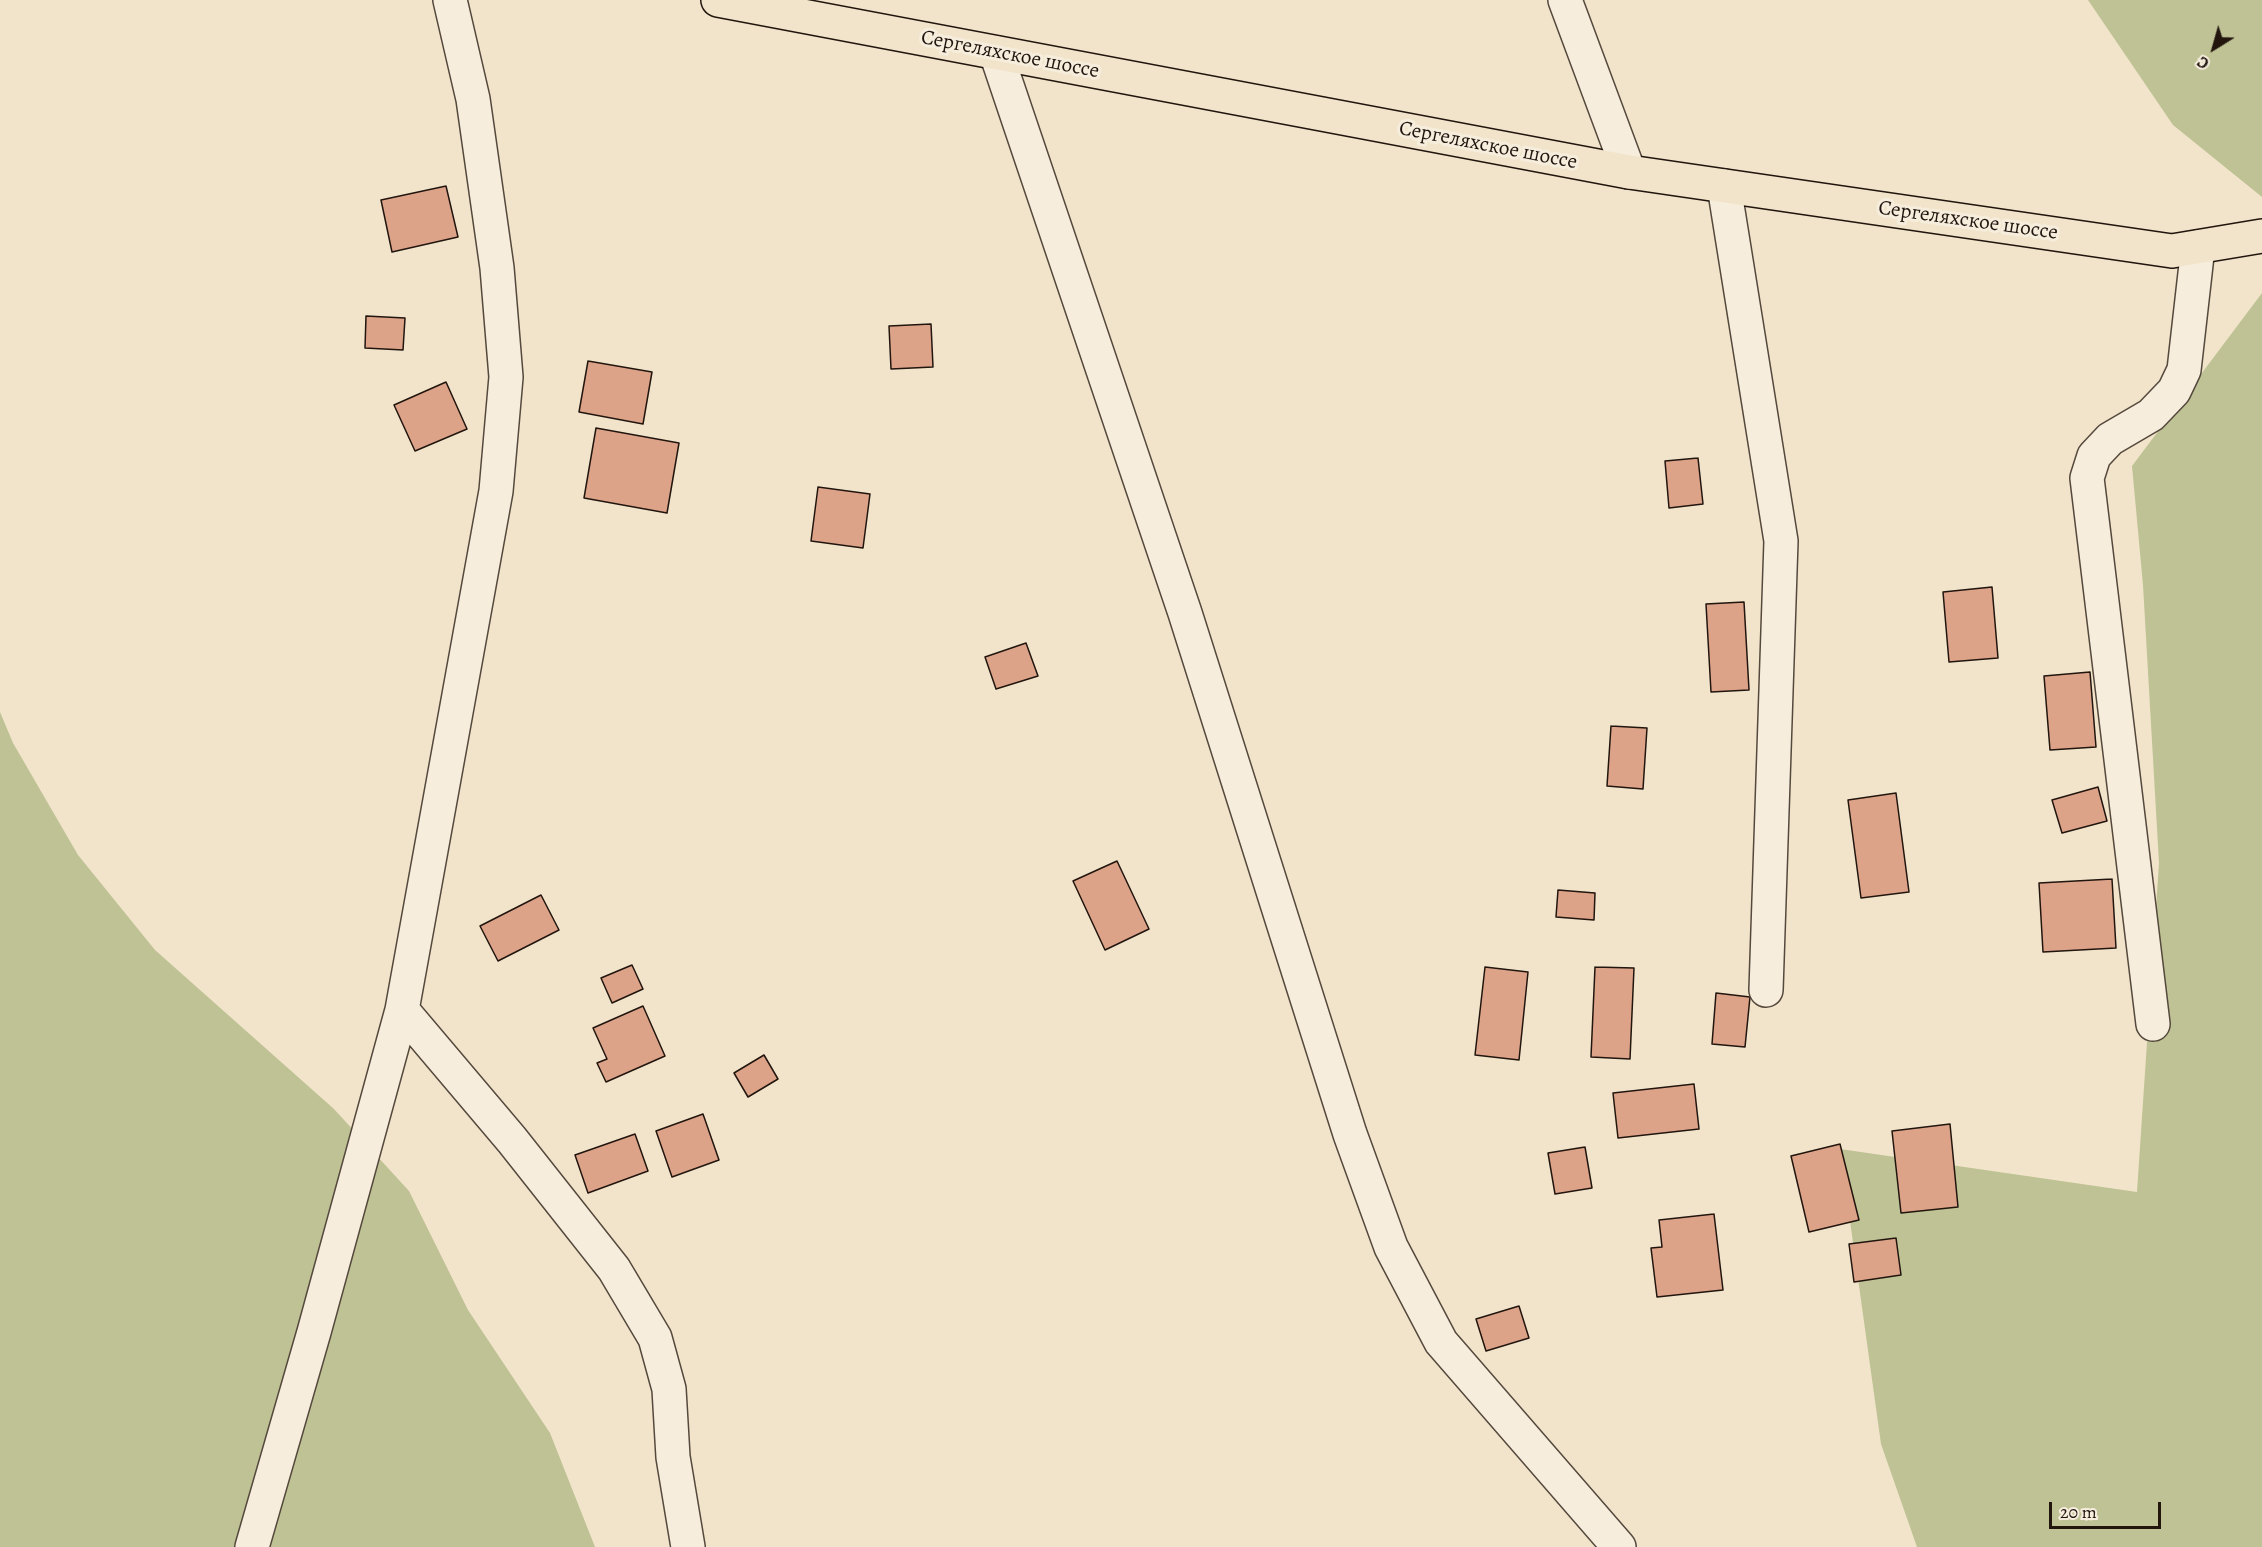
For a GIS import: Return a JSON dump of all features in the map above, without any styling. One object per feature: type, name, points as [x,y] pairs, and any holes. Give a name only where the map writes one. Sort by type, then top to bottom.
[{"type":"main road","name":"Сергеляхское шоссе","points":[[718,0],[1629,172],[2172,251],[2262,236]]},
{"type":"street","points":[[252,1547],[314,1332],[402,1010],[496,491],[506,377],[497,268],[473,99],[450,0]]},
{"type":"street","points":[[1565,0],[1629,172]]},
{"type":"street","points":[[996,53],[1185,613],[1350,1134],[1391,1247],[1441,1342],[1619,1547]]},
{"type":"street","points":[[1724,186],[1781,541],[1766,990]]},
{"type":"street","points":[[2153,1024],[2087,478],[2094,456],[2110,439],[2151,415],[2174,391],[2184,370],[2198,247]]},
{"type":"street","points":[[402,1010],[512,1140],[614,1269],[655,1338],[669,1389],[673,1457],[688,1547]]},
{"type":"green space","points":[[2088,0],[2262,0],[2262,197],[2173,125]]},
{"type":"green space","points":[[2262,293],[2262,1547],[1917,1547],[1881,1444],[1840,1149],[2137,1192],[2159,863],[2143,585],[2132,466]]},
{"type":"green space","points":[[0,712],[13,743],[78,855],[155,950],[334,1109],[409,1191],[468,1310],[550,1433],[595,1547],[0,1547]]},
{"type":"building","points":[[446,186],[458,237],[392,252],[381,200]]},
{"type":"building","points":[[366,316],[405,318],[403,350],[365,348]]},
{"type":"building","points":[[931,324],[933,367],[891,369],[889,326]]},
{"type":"building","points":[[588,361],[652,372],[643,424],[579,412]]},
{"type":"building","points":[[446,382],[467,429],[415,451],[394,405]]},
{"type":"building","points":[[596,428],[679,443],[667,513],[584,498]]},
{"type":"building","points":[[1698,458],[1703,504],[1669,508],[1665,461]]},
{"type":"building","points":[[818,487],[870,494],[863,548],[811,541]]},
{"type":"building","points":[[1992,587],[1998,658],[1949,662],[1943,592]]},
{"type":"building","points":[[1744,602],[1749,690],[1711,692],[1706,604]]},
{"type":"building","points":[[1026,643],[1038,676],[996,689],[985,657]]},
{"type":"building","points":[[2090,672],[2096,747],[2050,750],[2044,676]]},
{"type":"building","points":[[1611,726],[1647,728],[1643,789],[1607,786]]},
{"type":"building","points":[[2098,787],[2107,821],[2062,833],[2052,800]]},
{"type":"building","points":[[1896,793],[1909,892],[1861,898],[1848,800]]},
{"type":"building","points":[[1117,861],[1149,929],[1105,950],[1073,881]]},
{"type":"building","points":[[2112,879],[2116,948],[2043,952],[2039,883]]},
{"type":"building","points":[[1558,890],[1595,893],[1594,920],[1556,917]]},
{"type":"building","points":[[541,895],[559,930],[498,961],[480,926]]},
{"type":"building","points":[[632,965],[643,989],[612,1003],[601,978]]},
{"type":"building","points":[[1485,967],[1528,972],[1519,1060],[1475,1055]]},
{"type":"building","points":[[1595,967],[1634,968],[1630,1059],[1591,1057]]},
{"type":"building","points":[[1716,993],[1750,997],[1745,1047],[1712,1044]]},
{"type":"building","points":[[643,1006],[665,1056],[606,1082],[597,1063],[607,1059],[593,1028]]},
{"type":"building","points":[[764,1055],[778,1079],[748,1097],[734,1073]]},
{"type":"building","points":[[1694,1084],[1699,1129],[1618,1138],[1613,1093]]},
{"type":"building","points":[[703,1114],[719,1160],[672,1177],[656,1131]]},
{"type":"building","points":[[1950,1124],[1958,1207],[1901,1213],[1892,1131]]},
{"type":"building","points":[[635,1134],[648,1171],[588,1193],[575,1155]]},
{"type":"building","points":[[1840,1144],[1859,1220],[1809,1232],[1791,1156]]},
{"type":"building","points":[[1585,1147],[1592,1188],[1555,1194],[1548,1153]]},
{"type":"building","points":[[1714,1214],[1723,1290],[1657,1297],[1651,1248],[1662,1247],[1659,1220]]},
{"type":"building","points":[[1896,1238],[1901,1275],[1854,1282],[1849,1244]]},
{"type":"building","points":[[1519,1306],[1529,1338],[1486,1351],[1476,1319]]}]
